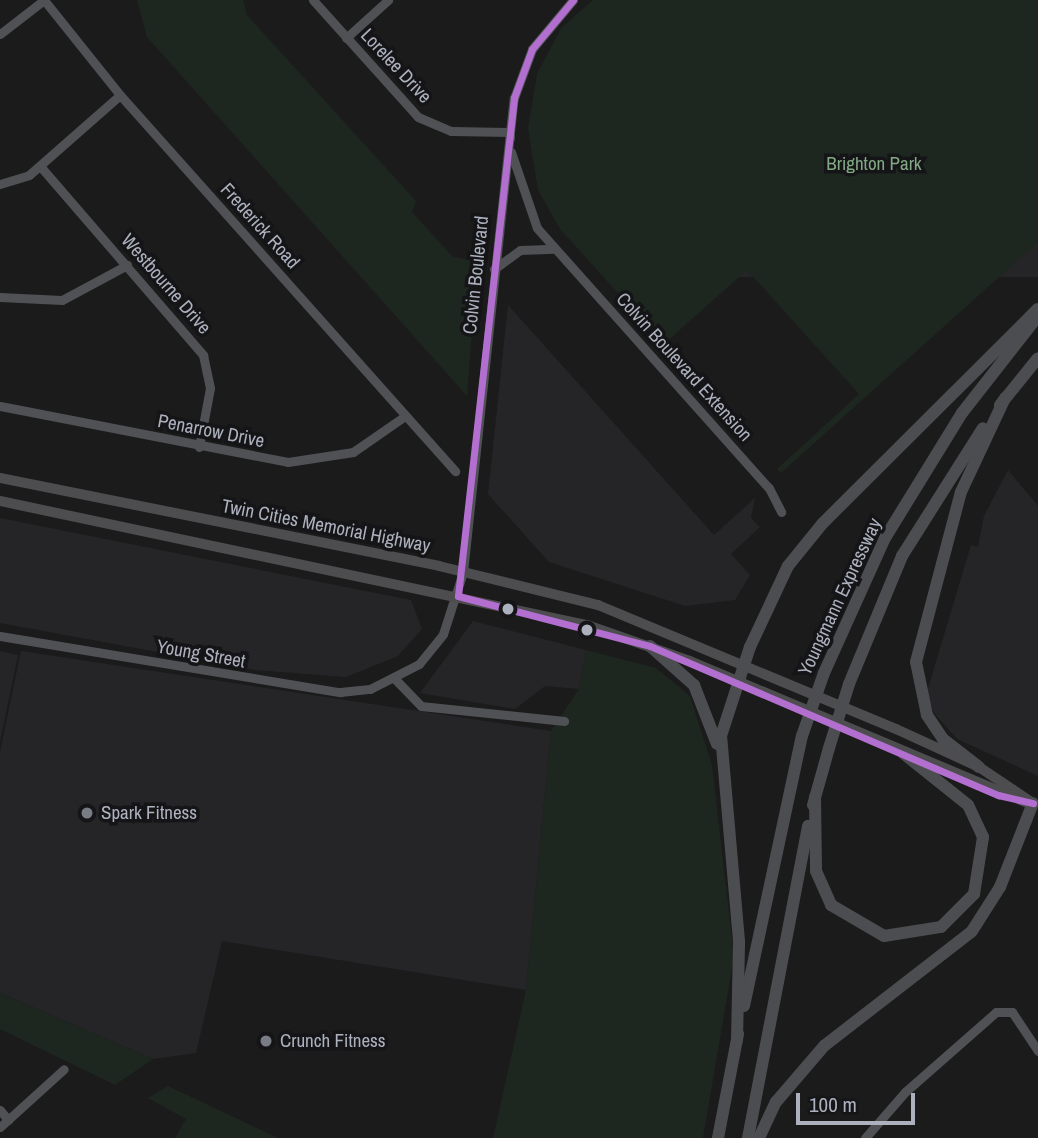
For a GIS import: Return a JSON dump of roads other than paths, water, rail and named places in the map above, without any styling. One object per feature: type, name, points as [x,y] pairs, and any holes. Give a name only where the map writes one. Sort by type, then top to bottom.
[{"type":"highway","points":[[737,1040],[738,941],[720,762],[722,722],[744,662],[797,553],[1038,309]]},
{"type":"highway","name":"Youngmann Expressway","points":[[719,1138],[737,1040],[802,736],[824,673],[886,538],[962,413],[1038,316]]},
{"type":"highway","name":"Youngmann Expressway","points":[[748,1138],[815,797],[849,684],[902,556],[948,476],[1004,398],[1038,358]]},
{"type":"highway","points":[[979,767],[943,739],[927,715],[916,662],[961,492],[1004,398]]},
{"type":"highway","points":[[650,646],[703,701],[720,762]]},
{"type":"highway","points":[[815,797],[816,871],[831,905],[884,936],[941,927],[974,894],[983,867],[983,838],[968,805],[904,754]]},
{"type":"highway","points":[[759,1138],[776,1102],[824,1046],[972,931],[1000,887],[1036,806]]},
{"type":"main road","name":"Twin Cities Memorial Highway","points":[[0,478],[463,572],[598,605],[744,662],[979,767],[1036,806]]},
{"type":"main road","name":"Twin Cities Memorial Highway","points":[[0,501],[458,596],[650,646],[904,754],[1036,806]]},
{"type":"street","points":[[0,34],[44,0]]},
{"type":"street","name":"Frederick Road","points":[[44,0],[120,95],[455,471]]},
{"type":"street","name":"Lorelee Drive","points":[[313,0],[428,123],[451,131],[510,132]]},
{"type":"street","points":[[346,38],[388,0]]},
{"type":"street","name":"Colvin Boulevard","points":[[463,572],[510,132],[524,65],[573,0]]},
{"type":"street","points":[[0,184],[40,166],[120,95]]},
{"type":"street","name":"Colvin Boulevard Extension","points":[[510,132],[521,196],[554,249],[769,488],[781,512]]},
{"type":"street","name":"Westbourne Drive","points":[[40,166],[203,355],[210,388],[199,447]]},
{"type":"street","points":[[494,269],[520,250],[554,249]]},
{"type":"street","points":[[0,297],[62,300],[127,265]]},
{"type":"street","name":"Penarrow Drive","points":[[0,406],[269,461],[326,459],[371,443],[405,416]]},
{"type":"street","name":"Young Street","points":[[0,636],[321,690],[356,692],[395,680],[431,650],[458,596],[463,572]]},
{"type":"street","points":[[395,680],[421,706],[564,721]]},
{"type":"street","points":[[865,1138],[923,1075],[996,1012],[1012,1012],[1038,1051]]},
{"type":"street","points":[[0,1127],[64,1069]]},
{"type":"street","points":[[0,1110],[8,1120]]},
{"type":"place","name":"Spark Fitness","points":[[87,813]]},
{"type":"place","name":"Crunch Fitness","points":[[266,1041]]},
{"type":"park label","name":"Brighton Park","points":[[874,164]]}]
